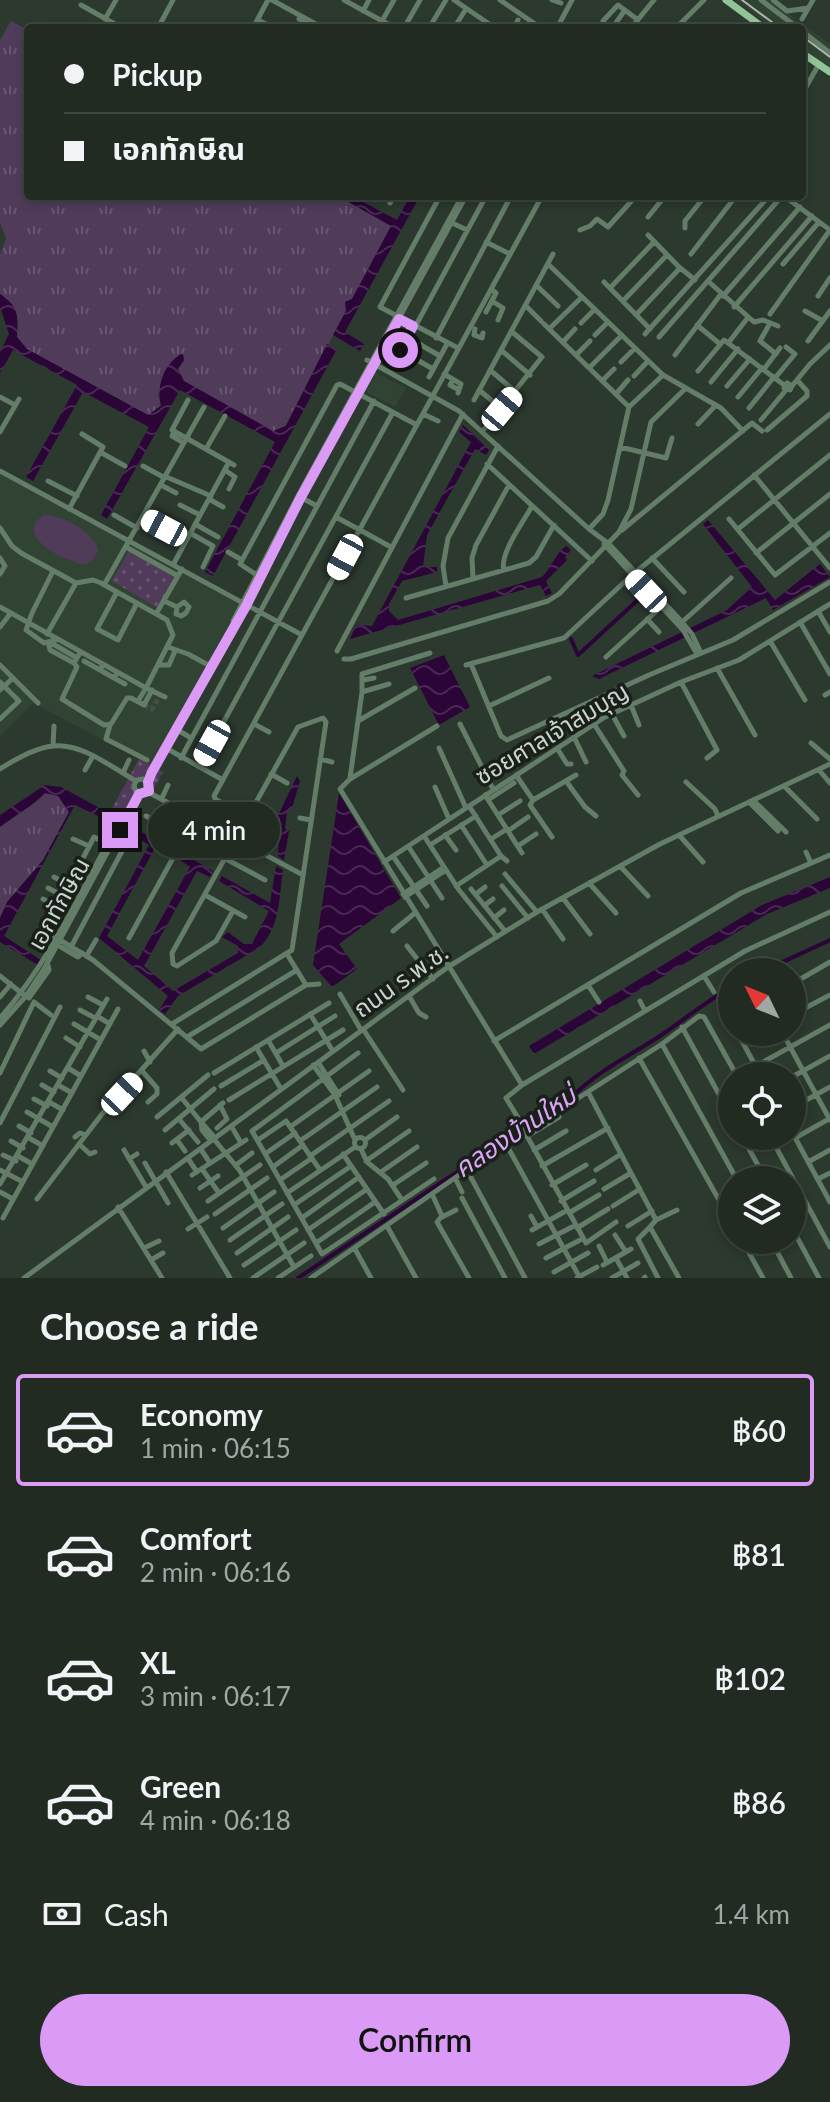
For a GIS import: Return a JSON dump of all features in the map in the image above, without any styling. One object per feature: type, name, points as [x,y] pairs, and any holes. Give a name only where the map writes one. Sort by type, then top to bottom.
[{"type":"main road","points":[[726,0],[759,24]]},
{"type":"main road","points":[[806,58],[830,72]]},
{"type":"street","points":[[105,19],[116,0]]},
{"type":"street","points":[[160,24],[173,0]]},
{"type":"street","points":[[256,24],[268,0],[309,24]]},
{"type":"street","points":[[344,0],[388,24]]},
{"type":"street","points":[[363,11],[369,0]]},
{"type":"street","points":[[382,21],[394,0]]},
{"type":"street","points":[[406,24],[420,0]]},
{"type":"street","points":[[431,24],[446,0]]},
{"type":"street","points":[[454,0],[489,24]]},
{"type":"street","points":[[500,0],[535,24]]},
{"type":"street","points":[[552,0],[570,4],[559,24]]},
{"type":"street","points":[[634,24],[654,0]]},
{"type":"street","points":[[680,24],[704,0]]},
{"type":"street","points":[[761,0],[792,24]]},
{"type":"street","points":[[773,0],[787,11],[808,8]]},
{"type":"street","points":[[802,19],[813,0]]},
{"type":"street","points":[[81,5],[114,24]]},
{"type":"street","points":[[603,21],[617,5],[638,20]]},
{"type":"street","points":[[457,24],[466,9]]},
{"type":"street","points":[[615,24],[625,10]]},
{"type":"street","points":[[258,20],[266,24]]},
{"type":"street","points":[[516,24],[518,20]]},
{"type":"street","points":[[806,35],[830,53]]},
{"type":"street","points":[[806,87],[819,64]]},
{"type":"street","points":[[438,200],[381,309],[459,348]]},
{"type":"street","points":[[138,793],[147,785],[164,748],[260,576],[299,496],[462,200]]},
{"type":"street","points":[[395,358],[484,200]]},
{"type":"street","points":[[436,338],[509,200]]},
{"type":"street","points":[[229,807],[214,796],[444,374],[473,328],[540,200]]},
{"type":"street","points":[[580,230],[597,219],[608,227],[632,200]]},
{"type":"street","points":[[648,217],[662,200]]},
{"type":"street","points":[[685,228],[685,221],[702,200]]},
{"type":"street","points":[[691,254],[733,200]]},
{"type":"street","points":[[604,282],[636,315],[647,332],[764,202],[761,200]]},
{"type":"street","points":[[659,337],[780,200]]},
{"type":"street","points":[[770,314],[830,230],[789,200]]},
{"type":"street","points":[[675,355],[722,295],[800,207]]},
{"type":"street","points":[[734,307],[812,216]]},
{"type":"street","points":[[450,222],[467,230]]},
{"type":"street","points":[[783,264],[819,222]]},
{"type":"street","points":[[648,235],[695,280]]},
{"type":"street","points":[[486,242],[510,254]]},
{"type":"street","points":[[610,288],[654,242]]},
{"type":"street","points":[[474,400],[553,254]]},
{"type":"street","points":[[623,301],[667,255]]},
{"type":"street","points":[[548,264],[663,375],[716,405],[743,431]]},
{"type":"street","points":[[636,315],[680,268]]},
{"type":"street","points":[[818,296],[830,278]]},
{"type":"street","points":[[709,282],[754,322],[766,320],[778,326]]},
{"type":"street","points":[[536,285],[562,309]]},
{"type":"street","points":[[491,289],[496,293],[488,307],[499,317]]},
{"type":"street","points":[[549,329],[562,309],[578,293]]},
{"type":"street","points":[[525,305],[629,407]]},
{"type":"street","points":[[581,323],[595,309]]},
{"type":"street","points":[[805,311],[823,321]]},
{"type":"street","points":[[808,341],[830,311]]},
{"type":"street","points":[[729,342],[746,320]]},
{"type":"street","points":[[576,355],[608,322]]},
{"type":"street","points":[[697,325],[720,344]]},
{"type":"street","points":[[749,408],[795,354],[760,341],[769,325]]},
{"type":"street","points":[[563,342],[575,329]]},
{"type":"street","points":[[482,432],[542,357],[511,331]]},
{"type":"street","points":[[589,368],[622,335]]},
{"type":"street","points":[[407,337],[440,356]]},
{"type":"street","points":[[698,371],[724,340],[787,387]]},
{"type":"street","points":[[415,359],[419,344]]},
{"type":"street","points":[[429,377],[447,344]]},
{"type":"street","points":[[761,420],[787,387],[830,345]]},
{"type":"street","points":[[415,359],[426,348]]},
{"type":"street","points":[[621,362],[635,348]]},
{"type":"street","points":[[711,382],[738,349]]},
{"type":"street","points":[[400,350],[433,369]]},
{"type":"street","points":[[501,350],[530,375]]},
{"type":"street","points":[[738,397],[781,350]]},
{"type":"street","points":[[727,386],[750,359]]},
{"type":"street","points":[[616,394],[648,361]]},
{"type":"street","points":[[372,363],[464,416],[498,446],[606,544],[682,626],[699,654]]},
{"type":"street","points":[[602,381],[614,369]]},
{"type":"street","points":[[490,370],[516,392]]},
{"type":"street","points":[[444,374],[461,384],[458,391]]},
{"type":"street","points":[[589,529],[603,514],[608,500],[629,407],[663,375]]},
{"type":"street","points":[[344,659],[548,601],[559,594],[619,532],[743,431],[754,423],[764,430],[807,396],[807,391],[797,380]]},
{"type":"street","points":[[260,576],[240,565],[242,560],[337,385],[357,392],[417,425]]},
{"type":"street","points":[[619,532],[631,509],[651,422],[686,388]]},
{"type":"street","points":[[479,390],[502,409]]},
{"type":"street","points":[[0,397],[17,402],[0,432]]},
{"type":"street","points":[[173,565],[225,470],[232,463],[185,441],[171,430],[188,400]]},
{"type":"street","points":[[181,758],[374,401]]},
{"type":"street","points":[[698,424],[716,405]]},
{"type":"street","points":[[104,585],[167,478],[204,407]]},
{"type":"street","points":[[199,767],[393,412]]},
{"type":"street","points":[[423,414],[438,421]]},
{"type":"street","points":[[830,414],[652,558],[564,638],[468,665],[501,736],[507,740],[733,640],[830,582]]},
{"type":"street","points":[[206,449],[225,416]]},
{"type":"street","points":[[337,651],[464,416]]},
{"type":"street","points":[[69,509],[102,446],[82,434]]},
{"type":"street","points":[[620,447],[666,458],[672,438]]},
{"type":"street","points":[[446,586],[443,566],[448,538],[498,446]]},
{"type":"street","points":[[100,452],[125,466]]},
{"type":"street","points":[[738,529],[830,455]]},
{"type":"street","points":[[487,464],[592,561]]},
{"type":"street","points":[[143,466],[210,497],[223,507]]},
{"type":"street","points":[[225,470],[235,477],[229,489]]},
{"type":"street","points":[[0,471],[178,576]]},
{"type":"street","points":[[754,475],[830,568]]},
{"type":"street","points":[[48,481],[77,496]]},
{"type":"street","points":[[161,485],[176,493]]},
{"type":"street","points":[[473,579],[472,558],[476,545],[509,485]]},
{"type":"street","points":[[756,553],[830,494]]},
{"type":"street","points":[[299,496],[317,506]]},
{"type":"street","points":[[180,505],[200,515]]},
{"type":"street","points":[[504,570],[502,562],[505,554],[532,506]]},
{"type":"street","points":[[147,510],[167,521]]},
{"type":"street","points":[[114,515],[137,528]]},
{"type":"street","points":[[143,517],[164,528]]},
{"type":"street","points":[[336,517],[391,547]]},
{"type":"street","points":[[729,519],[778,575],[830,533]]},
{"type":"street","points":[[195,524],[218,537]]},
{"type":"street","points":[[406,598],[533,560],[554,525]]},
{"type":"street","points":[[0,528],[11,547],[53,571],[76,583],[93,580],[167,620],[173,631],[170,664],[160,666]]},
{"type":"street","points":[[190,533],[212,544],[203,567]]},
{"type":"street","points":[[128,544],[182,569],[302,635]]},
{"type":"street","points":[[228,552],[242,560]]},
{"type":"street","points":[[0,556],[5,567],[0,574]]},
{"type":"street","points":[[652,558],[684,592]]},
{"type":"street","points":[[156,614],[182,569]]},
{"type":"street","points":[[53,571],[27,623],[27,631],[47,643],[57,640]]},
{"type":"street","points":[[682,626],[731,578]]},
{"type":"street","points":[[47,634],[76,583]]},
{"type":"street","points":[[117,592],[97,629],[118,640],[137,603]]},
{"type":"street","points":[[164,601],[177,607]]},
{"type":"street","name":"ซอยศาลเจ้าสมบุญ","points":[[384,862],[594,724],[681,682],[739,660],[830,604]]},
{"type":"street","points":[[606,657],[662,606]]},
{"type":"street","points":[[0,607],[57,640],[79,659]]},
{"type":"street","points":[[818,611],[830,632]]},
{"type":"street","points":[[0,627],[10,614]]},
{"type":"street","points":[[647,619],[659,632]]},
{"type":"street","points":[[800,622],[830,676]]},
{"type":"street","points":[[770,641],[805,700]]},
{"type":"street","points":[[79,659],[55,645],[49,646],[50,650],[102,667],[165,697]]},
{"type":"street","points":[[171,649],[209,665]]},
{"type":"street","points":[[147,760],[105,736],[125,700],[131,698],[144,705],[160,666],[171,649]]},
{"type":"street","points":[[350,779],[362,674],[430,653]]},
{"type":"street","points":[[79,659],[62,699],[104,725],[111,724]]},
{"type":"street","points":[[0,665],[6,683],[19,701],[0,719]]},
{"type":"street","points":[[164,748],[209,665]]},
{"type":"street","points":[[717,668],[755,735]]},
{"type":"street","points":[[116,675],[125,684]]},
{"type":"street","points":[[363,680],[374,678]]},
{"type":"street","points":[[489,706],[549,678]]},
{"type":"street","points":[[681,682],[717,750],[707,758]]},
{"type":"street","points":[[6,683],[38,703]]},
{"type":"street","points":[[362,692],[389,684]]},
{"type":"street","points":[[358,721],[363,721],[415,688]]},
{"type":"street","points":[[681,704],[690,699]]},
{"type":"street","points":[[631,705],[639,725]]},
{"type":"street","points":[[686,713],[695,709]]},
{"type":"street","points":[[612,714],[624,736]]},
{"type":"street","points":[[37,1199],[86,1135],[150,1062],[175,1027],[293,949],[326,722],[321,718],[299,725],[172,953],[171,961],[175,965],[216,941],[233,911]]},
{"type":"street","points":[[254,724],[269,732]]},
{"type":"street","points":[[460,724],[493,789]]},
{"type":"street","points":[[594,724],[624,771],[622,775],[638,795]]},
{"type":"street","points":[[53,745],[54,726]]},
{"type":"street","points":[[437,726],[350,779],[340,789],[522,1085]]},
{"type":"street","points":[[176,729],[191,738]]},
{"type":"street","points":[[574,737],[586,762]]},
{"type":"street","points":[[243,742],[252,747]]},
{"type":"street","points":[[811,743],[830,762]]},
{"type":"street","points":[[0,769],[38,748],[53,745],[71,747],[147,785],[162,798],[303,875]]},
{"type":"street","points":[[164,748],[223,780]]},
{"type":"street","points":[[439,748],[468,808],[507,861]]},
{"type":"street","points":[[557,748],[567,764],[571,764]]},
{"type":"street","points":[[85,770],[93,756]]},
{"type":"street","points":[[320,759],[332,762]]},
{"type":"street","points":[[123,773],[129,760]]},
{"type":"street","name":"ถนน ร.พ.ช.","points":[[24,1278],[448,967],[620,866],[830,762]]},
{"type":"street","points":[[819,770],[830,783]]},
{"type":"street","points":[[271,774],[287,783]]},
{"type":"street","points":[[516,775],[533,800]]},
{"type":"street","points":[[552,837],[530,805],[533,800],[576,775]]},
{"type":"street","points":[[136,781],[138,793]]},
{"type":"street","points":[[566,781],[585,807],[596,816]]},
{"type":"street","points":[[686,782],[715,809],[718,816]]},
{"type":"street","points":[[514,783],[486,797],[522,853]]},
{"type":"street","points":[[162,798],[168,785]]},
{"type":"street","points":[[784,786],[817,819]]},
{"type":"street","points":[[435,787],[449,820]]},
{"type":"street","name":"เอกทักษิณ","points":[[28,997],[49,970],[47,964],[138,793]]},
{"type":"street","points":[[498,815],[520,801]]},
{"type":"street","points":[[751,801],[778,831]]},
{"type":"street","points":[[751,801],[786,832]]},
{"type":"street","points":[[129,938],[184,836],[210,803]]},
{"type":"street","points":[[146,816],[265,880]]},
{"type":"street","points":[[476,816],[428,842],[456,886],[497,937]]},
{"type":"street","points":[[491,839],[528,817]]},
{"type":"street","points":[[300,818],[311,820]]},
{"type":"street","points":[[228,834],[235,820]]},
{"type":"street","points":[[70,946],[130,836],[122,822]]},
{"type":"street","points":[[461,825],[487,865]]},
{"type":"street","points":[[518,846],[536,834]]},
{"type":"street","points":[[445,835],[456,850]]},
{"type":"street","points":[[679,835],[703,862]]},
{"type":"street","points":[[96,940],[85,954],[78,957],[45,930],[95,837],[110,845]]},
{"type":"street","points":[[73,839],[89,846]]},
{"type":"street","points":[[410,849],[442,898]]},
{"type":"street","points":[[806,852],[811,863]]},
{"type":"street","points":[[494,1041],[741,893],[830,855]]},
{"type":"street","points":[[456,886],[501,856]]},
{"type":"street","points":[[395,859],[427,906]]},
{"type":"street","points":[[620,866],[648,896]]},
{"type":"street","points":[[467,867],[472,875]]},
{"type":"street","points":[[404,895],[445,869]]},
{"type":"street","points":[[505,874],[563,939]]},
{"type":"street","points":[[54,876],[69,885]]},
{"type":"street","points":[[292,883],[302,885]]},
{"type":"street","points":[[589,883],[616,913]]},
{"type":"street","points":[[502,886],[528,918]]},
{"type":"street","points":[[476,894],[485,887]]},
{"type":"street","points":[[48,888],[63,896]]},
{"type":"street","points":[[471,889],[505,931]]},
{"type":"street","points":[[205,895],[245,917]]},
{"type":"street","points":[[563,898],[590,934]]},
{"type":"street","points":[[43,899],[57,907]]},
{"type":"street","points":[[485,905],[493,899]]},
{"type":"street","points":[[494,918],[504,910]]},
{"type":"street","points":[[524,1127],[506,1098],[522,1085],[766,940],[830,912]]},
{"type":"street","points":[[393,931],[415,913]]},
{"type":"street","points":[[60,942],[85,954],[202,1050],[306,985],[319,984]]},
{"type":"street","points":[[0,1073],[28,997],[60,942]]},
{"type":"street","points":[[407,946],[433,979]]},
{"type":"street","points":[[287,954],[306,985]]},
{"type":"street","points":[[806,976],[830,962]]},
{"type":"street","points":[[187,1037],[297,970]]},
{"type":"street","points":[[236,973],[242,982]]},
{"type":"street","points":[[0,976],[51,1015]]},
{"type":"street","points":[[704,976],[714,992]]},
{"type":"street","points":[[0,997],[11,984]]},
{"type":"street","points":[[588,985],[599,1002]]},
{"type":"street","points":[[340,994],[390,1077],[403,1090]]},
{"type":"street","points":[[806,1008],[830,995]]},
{"type":"street","points":[[409,996],[419,1013],[426,1017]]},
{"type":"street","points":[[0,1018],[28,997]]},
{"type":"street","points":[[0,1025],[28,997]]},
{"type":"street","points":[[0,1184],[3,1172],[17,1159],[105,1002],[88,997]]},
{"type":"street","points":[[640,1001],[645,1011]]},
{"type":"street","points":[[157,1117],[211,1074],[329,1003]]},
{"type":"street","points":[[0,1123],[2,1112],[60,1007]]},
{"type":"street","points":[[4,1218],[118,1009]]},
{"type":"street","points":[[80,1010],[110,1024]]},
{"type":"street","points":[[310,1014],[331,1048]]},
{"type":"street","points":[[276,1053],[335,1016]]},
{"type":"street","points":[[311,1278],[506,1144],[524,1127],[588,1092],[702,1016],[729,1062]]},
{"type":"street","points":[[74,1024],[101,1040]]},
{"type":"street","points":[[763,1062],[830,1025]]},
{"type":"street","points":[[682,1027],[718,1093]]},
{"type":"street","points":[[201,1122],[224,1103],[343,1030]]},
{"type":"street","points":[[66,1038],[91,1058]]},
{"type":"street","points":[[268,1040],[283,1066]]},
{"type":"street","points":[[662,1044],[729,1166]]},
{"type":"street","points":[[256,1047],[281,1089]]},
{"type":"street","points":[[790,1047],[798,1062]]},
{"type":"street","points":[[144,1051],[150,1062]]},
{"type":"street","points":[[358,1053],[253,1129],[308,1230],[325,1255],[434,1179]]},
{"type":"street","points":[[806,1069],[830,1056]]},
{"type":"street","points":[[639,1058],[718,1198]]},
{"type":"street","points":[[165,1130],[218,1087],[264,1060]]},
{"type":"street","points":[[316,1064],[337,1094],[366,1161],[381,1172],[402,1200]]},
{"type":"street","points":[[68,1068],[81,1076]]},
{"type":"street","points":[[50,1071],[62,1078]]},
{"type":"street","points":[[142,1071],[157,1088],[157,1094],[148,1102]]},
{"type":"street","points":[[290,1127],[369,1071]]},
{"type":"street","points":[[806,1077],[830,1119],[806,1130]]},
{"type":"street","points":[[42,1085],[72,1093]]},
{"type":"street","points":[[273,1167],[377,1087]]},
{"type":"street","points":[[806,1100],[830,1087]]},
{"type":"street","points":[[588,1092],[656,1220]]},
{"type":"street","points":[[181,1097],[201,1122],[202,1130],[221,1145],[236,1165],[294,1267]]},
{"type":"street","points":[[34,1099],[63,1110]]},
{"type":"street","points":[[280,1180],[389,1101]]},
{"type":"street","points":[[217,1128],[227,1119],[224,1103]]},
{"type":"street","points":[[27,1112],[53,1127]]},
{"type":"street","points":[[287,1193],[397,1117]]},
{"type":"street","points":[[559,1117],[527,1136],[575,1228],[586,1243],[616,1222]]},
{"type":"street","points":[[179,1119],[198,1142]]},
{"type":"street","points":[[258,1140],[285,1121],[320,1170]]},
{"type":"street","points":[[19,1126],[43,1146]]},
{"type":"street","points":[[542,1166],[608,1128]]},
{"type":"street","points":[[197,1172],[244,1141],[233,1129]]},
{"type":"street","points":[[185,1151],[175,1142],[189,1130]]},
{"type":"street","points":[[366,1161],[409,1131]]},
{"type":"street","points":[[534,1150],[566,1131]]},
{"type":"street","points":[[75,1137],[80,1133],[86,1135]]},
{"type":"street","points":[[265,1154],[295,1133]]},
{"type":"street","points":[[11,1141],[23,1148]]},
{"type":"street","points":[[79,1144],[90,1154],[95,1152]]},
{"type":"street","points":[[506,1144],[579,1277],[628,1251],[615,1235]]},
{"type":"street","points":[[381,1172],[417,1147]]},
{"type":"street","points":[[124,1150],[146,1187]]},
{"type":"street","points":[[778,1150],[830,1247]]},
{"type":"street","points":[[802,1150],[829,1198]]},
{"type":"street","points":[[808,1162],[830,1150]]},
{"type":"street","points":[[202,1151],[210,1163]]},
{"type":"street","points":[[236,1165],[252,1153]]},
{"type":"street","points":[[129,1159],[137,1154]]},
{"type":"street","points":[[343,1154],[384,1214]]},
{"type":"street","points":[[596,1170],[621,1154]]},
{"type":"street","points":[[3,1155],[32,1164]]},
{"type":"street","points":[[189,1160],[219,1193]]},
{"type":"street","points":[[145,1163],[168,1203]]},
{"type":"street","points":[[393,1185],[426,1163]]},
{"type":"street","points":[[208,1201],[260,1165]]},
{"type":"street","points":[[552,1185],[586,1165]]},
{"type":"street","points":[[294,1205],[351,1166]]},
{"type":"street","points":[[467,1170],[525,1278]]},
{"type":"street","points":[[3,1172],[23,1182]]},
{"type":"street","points":[[166,1172],[196,1224],[222,1259],[230,1278]]},
{"type":"street","points":[[604,1189],[631,1173]]},
{"type":"street","points":[[818,1179],[830,1173]]},
{"type":"street","points":[[200,1188],[218,1176]]},
{"type":"street","points":[[302,1218],[359,1177]]},
{"type":"street","points":[[215,1214],[267,1178]]},
{"type":"street","points":[[455,1178],[505,1278]]},
{"type":"street","points":[[561,1201],[594,1181]]},
{"type":"street","points":[[308,1230],[367,1189]]},
{"type":"street","points":[[539,1244],[575,1228],[640,1189]]},
{"type":"street","points":[[0,1192],[13,1199]]},
{"type":"street","points":[[223,1228],[274,1192]]},
{"type":"street","points":[[432,1194],[437,1222],[469,1278]]},
{"type":"street","points":[[531,1216],[535,1229],[599,1195]]},
{"type":"street","points":[[316,1243],[375,1202]]},
{"type":"street","points":[[230,1240],[282,1204]]},
{"type":"street","points":[[118,1207],[162,1278]]},
{"type":"street","points":[[437,1222],[456,1210]]},
{"type":"street","points":[[658,1278],[638,1237],[656,1220],[677,1210]]},
{"type":"street","points":[[628,1226],[652,1211]]},
{"type":"street","points":[[188,1229],[207,1217]]},
{"type":"street","points":[[237,1253],[288,1217]]},
{"type":"street","points":[[635,1222],[642,1234]]},
{"type":"street","points":[[387,1226],[416,1278]]},
{"type":"street","points":[[650,1227],[679,1278]]},
{"type":"street","points":[[244,1265],[296,1230]]},
{"type":"street","points":[[546,1258],[580,1240]]},
{"type":"street","points":[[144,1248],[159,1241]]},
{"type":"street","points":[[253,1278],[304,1243]]},
{"type":"street","points":[[599,1246],[602,1265]]},
{"type":"street","points":[[355,1249],[371,1278]]},
{"type":"street","points":[[151,1260],[163,1253]]},
{"type":"street","points":[[554,1272],[588,1253]]},
{"type":"street","points":[[750,1254],[763,1278]]},
{"type":"street","points":[[778,1254],[791,1278]]},
{"type":"street","points":[[806,1254],[819,1278]]},
{"type":"street","points":[[278,1278],[311,1256]]},
{"type":"street","points":[[616,1257],[625,1275]]},
{"type":"street","points":[[612,1278],[625,1275],[638,1263]]},
{"type":"shaded area","points":[[735,0],[769,0],[802,24],[768,24]]},
{"type":"shaded area","points":[[806,27],[830,44],[830,70],[806,52]]},
{"type":"shaded area","points":[[376,373],[406,388],[395,407],[366,392]]},
{"type":"shaded area","points":[[0,471],[240,603],[219,650],[164,748],[151,765],[33,703],[0,736]]},
{"type":"green space","points":[[11,21],[24,28],[24,200],[345,200],[392,225],[352,299],[345,302],[346,311],[285,426],[273,431],[184,381],[178,369],[158,394],[161,405],[148,415],[27,349],[17,337],[16,312],[0,294],[0,255],[6,238],[0,222],[0,40]]},
{"type":"green space","points":[[44,515],[67,521],[90,536],[98,549],[93,560],[86,564],[71,560],[39,541],[34,533],[35,524]]},
{"type":"green space","points":[[129,551],[175,577],[158,608],[112,581]]},
{"type":"green space","points":[[139,759],[163,772],[152,792],[143,778],[132,783],[134,795],[121,820],[109,814]]},
{"type":"green space","points":[[45,793],[58,796],[69,812],[43,861],[7,902],[0,918],[0,827]]},
{"type":"water","points":[[345,200],[360,200],[397,220],[408,200],[418,200],[345,332],[364,344],[360,351],[333,335],[346,311],[345,302],[352,299],[391,226]]},
{"type":"water","points":[[0,294],[14,308],[17,337],[27,349],[148,415],[161,406],[160,391],[166,369],[183,353],[184,360],[178,369],[184,381],[273,431],[286,426],[327,344],[337,349],[213,576],[205,572],[275,442],[180,390],[107,519],[101,515],[149,427],[83,392],[33,481],[26,477],[77,385],[13,350],[0,373],[0,352],[9,334],[0,307]]},
{"type":"water","points":[[463,425],[489,450],[486,455],[475,449],[427,535],[423,567],[437,567],[437,572],[402,581],[389,604],[389,611],[398,620],[542,577],[566,546],[571,550],[565,557],[567,560],[546,581],[552,593],[546,596],[540,585],[350,639],[356,625],[372,626],[471,442],[459,432]]},
{"type":"water","points":[[708,520],[775,600],[820,564],[830,577],[773,610],[766,598],[599,679],[592,676],[727,610],[752,587],[703,524]]},
{"type":"water","points":[[444,655],[470,707],[439,725],[410,668]]},
{"type":"water","points":[[297,776],[300,781],[292,808],[287,811],[285,829],[289,831],[284,860],[278,856],[279,838],[251,823],[254,817],[273,826]]},
{"type":"water","points":[[45,785],[61,787],[118,818],[115,824],[75,805],[4,936],[41,960],[38,965],[0,942],[0,918],[7,902],[43,860],[69,812],[58,796],[45,793],[0,827],[0,815]]},
{"type":"water","points":[[339,793],[401,898],[339,944],[357,969],[332,987],[313,965]]},
{"type":"water","points":[[128,825],[173,849],[170,855],[155,848],[107,936],[138,960],[190,867],[177,858],[180,852],[213,871],[210,877],[197,871],[144,966],[173,991],[238,953],[238,946],[222,937],[228,932],[244,944],[252,944],[269,911],[219,881],[222,876],[270,903],[276,866],[283,870],[275,922],[266,940],[259,948],[178,996],[165,1014],[159,1010],[168,996],[99,938],[149,845],[128,832]]},
{"type":"water","points":[[830,877],[830,888],[767,914],[534,1054],[529,1046],[762,905]]},
{"type":"waterway","points":[[571,639],[578,655],[641,597]]},
{"type":"waterway","name":"คลองบ้านใหม่","points":[[791,958],[830,940]]},
{"type":"waterway","name":"คลองบ้านใหม่","points":[[298,1278],[718,996]]},
{"type":"tunnel","points":[[144,705],[152,709],[160,695]]},
{"type":"railway","points":[[742,0],[775,24]]},
{"type":"railway","points":[[806,39],[830,57]]},
{"type":"route","points":[[120,830],[139,794],[149,791],[152,772],[246,606],[301,497],[399,319],[413,326],[400,350]]}]
